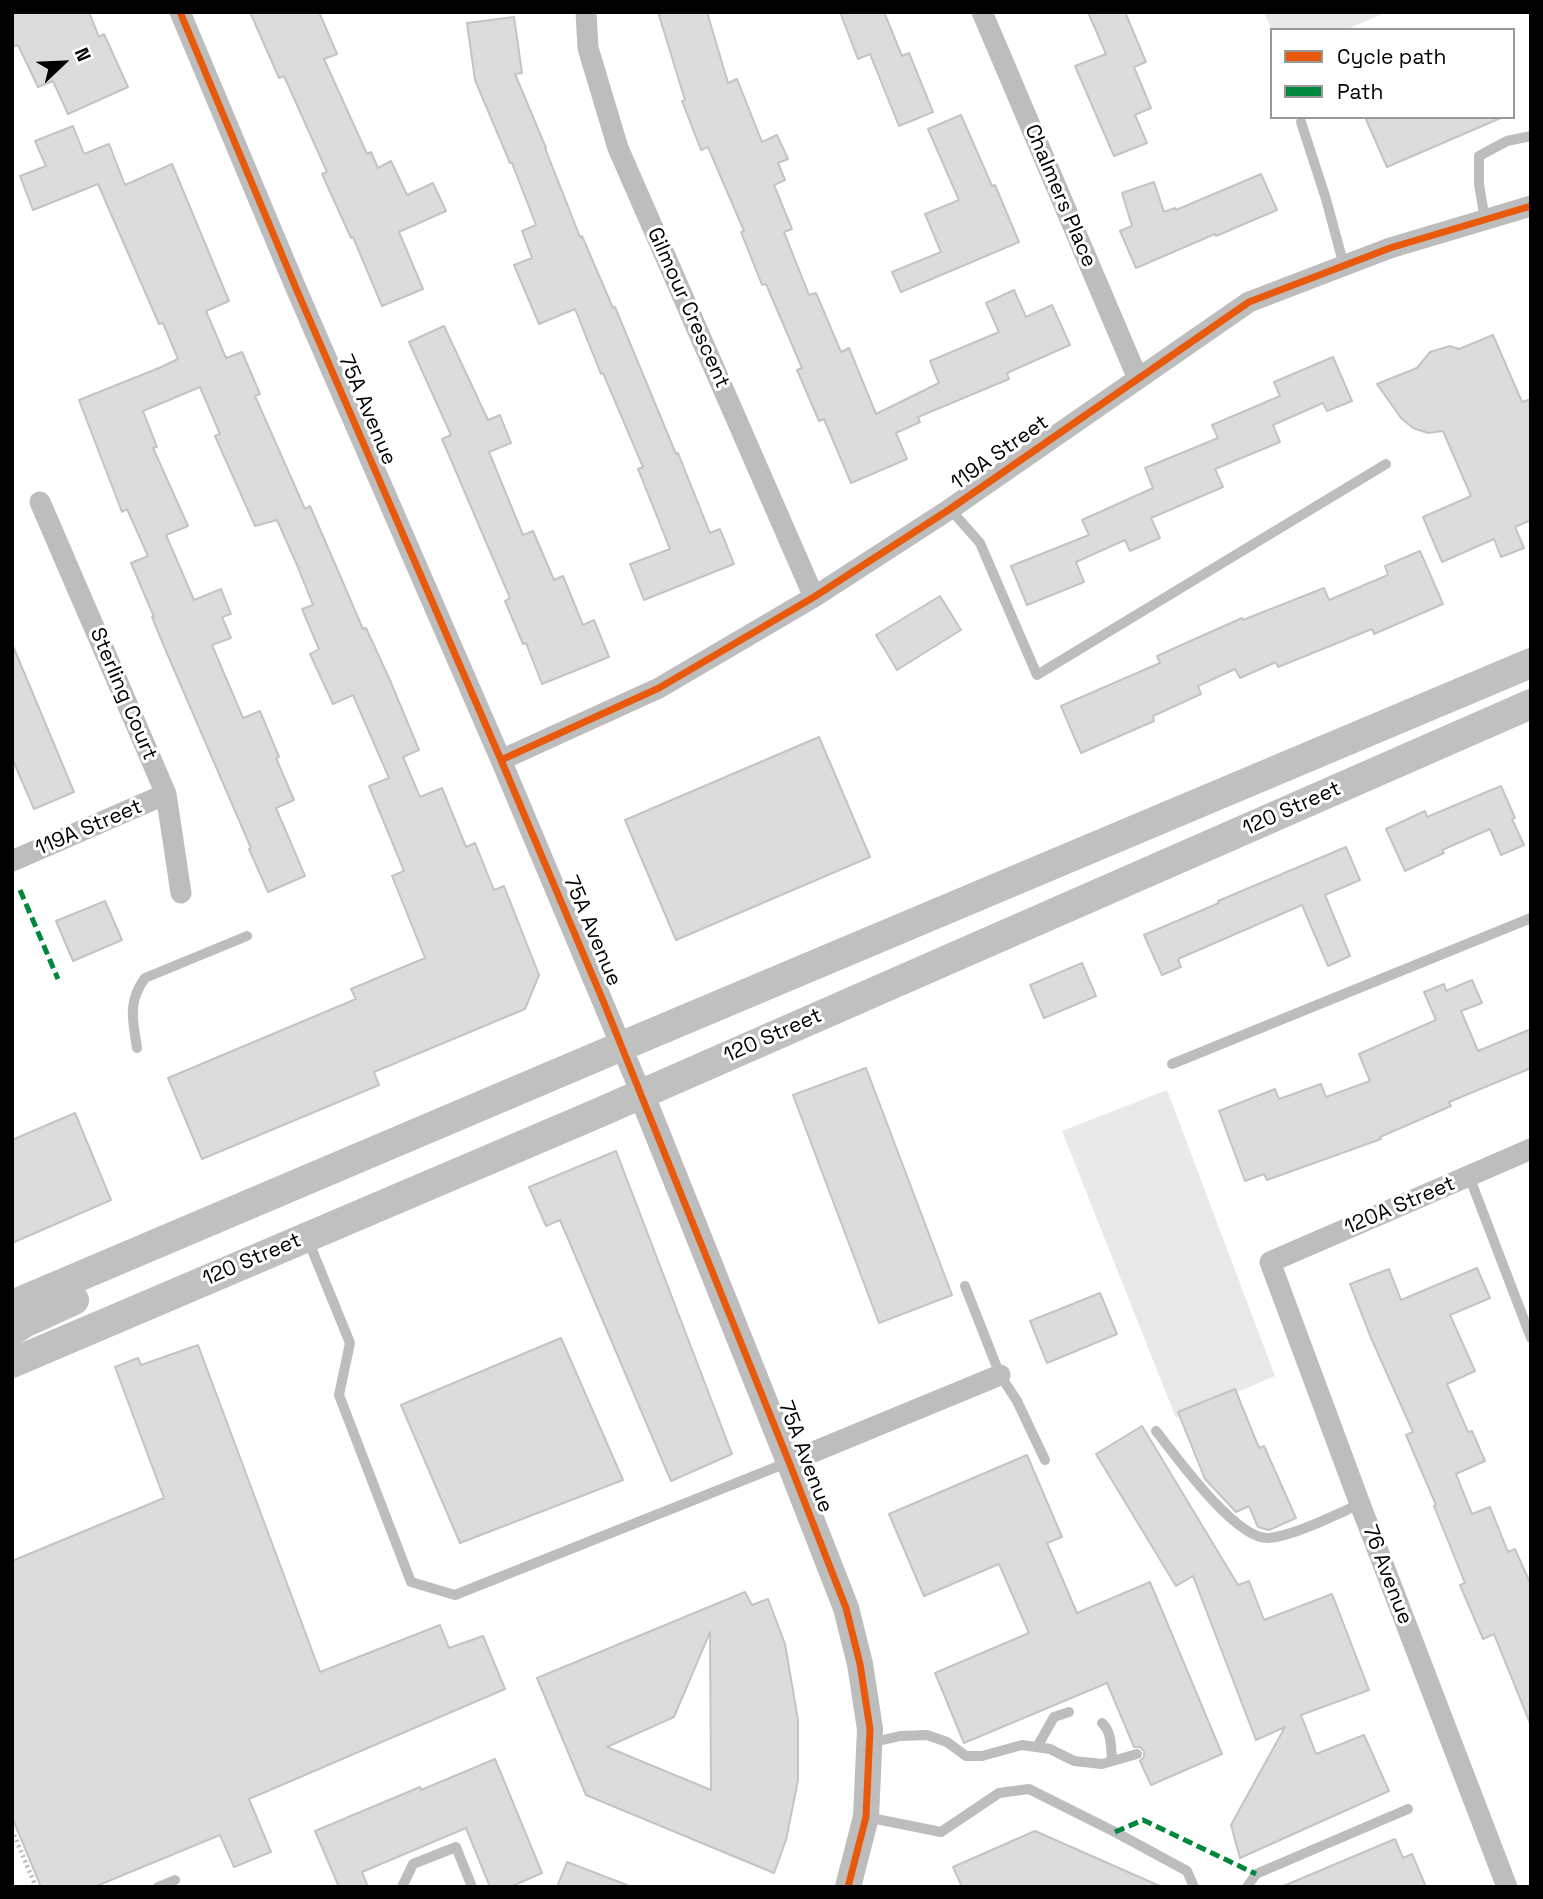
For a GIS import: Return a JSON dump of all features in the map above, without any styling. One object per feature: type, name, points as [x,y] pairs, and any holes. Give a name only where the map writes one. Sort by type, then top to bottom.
[{"type":"main road","name":"120 Street","points":[[12,1305],[1522,667]]},
{"type":"main road","name":"120 Street","points":[[12,1363],[1530,707]]},
{"type":"main road","points":[[12,1331],[144,1268],[157,1258],[177,1235]]},
{"type":"street","name":"75A Avenue","points":[[180,12],[622,1046],[846,1608],[860,1664],[870,1729],[866,1817],[848,1887]]},
{"type":"street","name":"Gilmour Crescent","points":[[586,12],[588,48],[618,148],[814,597]]},
{"type":"street","name":"Chalmers Place","points":[[982,12],[1138,379]]},
{"type":"street","name":"119A Street","points":[[501,761],[659,688],[814,597],[950,509],[1249,302],[1390,248],[1531,206]]},
{"type":"street","name":"Sterling Court","points":[[40,502],[166,794],[181,893]]},
{"type":"street","points":[[1522,667],[1530,707]]},
{"type":"street","name":"119A Street","points":[[12,861],[166,794]]},
{"type":"street","name":"120A Street","points":[[1270,1262],[1531,1149]]},
{"type":"street","name":"76 Avenue","points":[[1270,1262],[1507,1887]]},
{"type":"street","points":[[789,1462],[1000,1375]]},
{"type":"lane","points":[[1301,122],[1344,266]]},
{"type":"lane","points":[[1485,220],[1479,184],[1479,156],[1507,141],[1531,136]]},
{"type":"lane","points":[[950,509],[981,543],[1037,675],[1385,464]]},
{"type":"lane","points":[[1172,1064],[1531,918]]},
{"type":"lane","points":[[137,1048],[132,1013],[136,991],[145,978],[247,936]]},
{"type":"lane","points":[[1469,1176],[1531,1338]]},
{"type":"lane","points":[[307,1237],[350,1343],[339,1395],[411,1582],[455,1595],[789,1462]]},
{"type":"lane","points":[[965,1286],[1000,1375],[1017,1401],[1045,1460]]},
{"type":"lane","points":[[1156,1431],[1222,1510],[1244,1529],[1265,1538],[1293,1532],[1360,1504]]},
{"type":"lane","points":[[1037,1747],[1054,1717],[1069,1712]]},
{"type":"lane","points":[[1101,1723],[1106,1726],[1110,1737],[1112,1761]]},
{"type":"lane","points":[[870,1743],[900,1736],[927,1735],[947,1742],[966,1756],[982,1756],[1022,1745],[1050,1749],[1074,1761],[1102,1764],[1137,1754]]},
{"type":"lane","points":[[866,1817],[941,1832],[999,1793],[1029,1789],[1187,1871],[1194,1887]]},
{"type":"lane","points":[[1247,1887],[1256,1874],[1408,1809]]},
{"type":"lane","points":[[402,1887],[413,1864],[456,1847],[472,1887]]},
{"type":"lane","points":[[158,1887],[175,1880]]},
{"type":"path","points":[[12,1830],[36,1887]]},
{"type":"shaded area","points":[[1264,12],[1387,12],[1350,28],[1271,28]]},
{"type":"shaded area","points":[[1167,1090],[1275,1376],[1176,1418],[1062,1131]]},
{"type":"building","points":[[12,12],[89,12],[99,37],[104,34],[128,87],[68,114],[53,81],[38,87],[18,45],[12,47]]},
{"type":"building","points":[[250,12],[319,12],[337,54],[324,59],[367,154],[371,152],[378,168],[391,161],[407,195],[433,183],[446,211],[399,232],[423,289],[382,306],[353,237],[351,238],[322,174],[327,172],[284,76],[279,78]]},
{"type":"building","points":[[658,12],[707,12],[728,83],[737,79],[762,142],[777,135],[788,159],[778,163],[785,180],[774,185],[792,229],[784,232],[809,295],[816,293],[841,352],[849,348],[876,414],[939,383],[930,361],[999,332],[986,303],[1014,290],[1026,317],[1052,305],[1070,345],[1007,373],[1009,379],[918,417],[920,422],[896,433],[907,459],[851,483],[824,419],[819,421],[797,370],[802,368],[766,284],[762,285],[741,232],[744,231],[708,147],[701,150],[682,101],[685,100]]},
{"type":"building","points":[[840,12],[884,12],[902,56],[909,53],[933,112],[899,126],[870,54],[858,59]]},
{"type":"building","points":[[1088,12],[1125,12],[1146,62],[1134,67],[1151,108],[1135,115],[1147,143],[1114,156],[1075,66],[1106,54]]},
{"type":"building","points":[[514,17],[522,73],[515,74],[580,237],[582,236],[613,308],[615,307],[710,533],[720,529],[734,564],[644,600],[630,564],[670,549],[638,469],[643,467],[575,309],[539,324],[514,265],[532,258],[522,231],[536,225],[475,80],[467,23]]},
{"type":"building","points":[[961,115],[1019,242],[901,292],[892,272],[941,252],[925,214],[959,200],[928,129]]},
{"type":"building","points":[[1366,119],[1498,119],[1387,167]]},
{"type":"building","points":[[73,126],[84,154],[109,144],[125,185],[172,164],[229,301],[206,311],[226,358],[242,352],[260,394],[255,396],[305,509],[310,506],[363,629],[366,628],[389,678],[419,750],[403,757],[420,797],[442,788],[466,847],[475,843],[494,890],[504,886],[539,975],[525,1009],[374,1072],[379,1085],[202,1159],[168,1078],[356,999],[351,989],[425,958],[392,876],[404,871],[369,786],[389,778],[353,695],[333,704],[310,654],[319,649],[302,609],[313,605],[297,565],[277,520],[255,526],[215,436],[220,434],[200,387],[143,411],[157,447],[153,448],[188,526],[166,535],[194,600],[221,589],[231,614],[222,617],[231,638],[212,645],[243,718],[260,711],[279,757],[276,758],[294,800],[276,808],[305,876],[268,892],[249,849],[251,848],[131,563],[148,556],[127,509],[122,512],[79,400],[178,359],[163,323],[159,324],[98,184],[33,210],[20,176],[46,166],[35,141]]},
{"type":"building","points":[[1261,174],[1277,210],[1136,268],[1120,231],[1132,226],[1122,193],[1154,182],[1164,212],[1175,208],[1176,210]]},
{"type":"building","points":[[444,326],[488,420],[500,415],[511,443],[489,452],[523,535],[533,531],[554,580],[563,576],[583,625],[594,620],[609,657],[542,684],[505,601],[510,598],[442,439],[451,435],[409,342]]},
{"type":"building","points":[[1493,335],[1522,402],[1531,399],[1531,520],[1515,527],[1524,548],[1501,557],[1494,539],[1442,562],[1423,517],[1471,496],[1443,431],[1428,433],[1413,428],[1401,418],[1377,384],[1417,368],[1430,352],[1450,346],[1459,349]]},
{"type":"building","points":[[1333,357],[1352,401],[1327,411],[1323,403],[1273,425],[1280,442],[1215,469],[1223,487],[1151,518],[1160,538],[1130,551],[1125,540],[1076,562],[1084,582],[1027,605],[1011,566],[1089,535],[1082,520],[1153,488],[1145,468],[1218,438],[1212,425],[1280,396],[1274,382]]},
{"type":"building","points":[[1420,551],[1443,604],[1374,634],[1372,629],[1278,667],[1276,662],[1240,678],[1235,669],[1198,686],[1201,694],[1153,716],[1154,721],[1081,753],[1061,706],[1160,663],[1157,656],[1242,618],[1243,620],[1324,588],[1329,600],[1388,575],[1385,566]]},
{"type":"building","points":[[940,596],[961,630],[897,670],[876,635]]},
{"type":"building","points":[[13,646],[74,792],[34,809],[12,758]]},
{"type":"building","points":[[819,737],[870,857],[676,940],[625,820]]},
{"type":"building","points":[[1501,786],[1524,845],[1501,855],[1490,829],[1442,850],[1444,853],[1405,871],[1386,829],[1425,811],[1427,817]]},
{"type":"building","points":[[1346,847],[1360,880],[1325,895],[1350,956],[1328,966],[1302,905],[1178,959],[1181,967],[1162,975],[1144,935]]},
{"type":"building","points":[[105,901],[122,940],[73,961],[56,921]]},
{"type":"building","points":[[1082,963],[1096,996],[1044,1018],[1030,985]]},
{"type":"building","points":[[1472,980],[1482,1003],[1461,1011],[1478,1051],[1531,1029],[1531,1068],[1449,1102],[1451,1106],[1380,1137],[1381,1139],[1267,1180],[1264,1174],[1245,1181],[1219,1111],[1275,1089],[1279,1099],[1321,1084],[1326,1097],[1370,1081],[1359,1054],[1436,1020],[1424,992],[1444,984],[1446,991]]},
{"type":"building","points":[[866,1068],[952,1295],[879,1323],[793,1095]]},
{"type":"building","points":[[75,1113],[111,1200],[12,1243],[12,1140]]},
{"type":"building","points":[[616,1151],[732,1454],[671,1481],[560,1220],[546,1226],[529,1187]]},
{"type":"building","points":[[1477,1268],[1490,1298],[1450,1315],[1475,1371],[1447,1384],[1468,1432],[1472,1431],[1485,1461],[1456,1474],[1472,1514],[1490,1507],[1508,1552],[1515,1549],[1531,1585],[1530,1723],[1494,1634],[1483,1639],[1460,1585],[1465,1583],[1406,1435],[1413,1432],[1350,1284],[1389,1269],[1401,1300]]},
{"type":"building","points":[[1100,1293],[1117,1334],[1047,1363],[1030,1321]]},
{"type":"building","points":[[561,1338],[623,1480],[460,1543],[401,1405]]},
{"type":"building","points":[[198,1345],[320,1672],[440,1625],[449,1648],[483,1636],[505,1689],[249,1799],[271,1852],[234,1867],[220,1835],[94,1887],[41,1887],[12,1817],[12,1561],[164,1498],[115,1367],[138,1358],[141,1365]]},
{"type":"building","points":[[1235,1389],[1259,1448],[1264,1446],[1296,1518],[1269,1530],[1258,1527],[1249,1506],[1236,1512],[1205,1479],[1178,1412]]},
{"type":"building","points":[[1142,1426],[1238,1585],[1249,1581],[1264,1620],[1332,1594],[1369,1690],[1301,1715],[1316,1754],[1364,1735],[1389,1791],[1240,1858],[1231,1825],[1285,1727],[1256,1740],[1193,1576],[1176,1586],[1096,1454]]},
{"type":"building","points":[[1027,1455],[1062,1537],[1047,1543],[1077,1613],[1150,1582],[1222,1754],[1151,1785],[1140,1761],[1144,1757],[1144,1751],[1140,1747],[1134,1747],[1107,1683],[964,1743],[935,1673],[1029,1633],[999,1564],[924,1596],[889,1514]]},
{"type":"building","points":[[745,1592],[752,1605],[768,1599],[785,1644],[798,1720],[798,1780],[786,1840],[774,1873],[586,1795],[537,1678]],"holes":[[[710,1632],[711,1790],[607,1747],[674,1717]]]},
{"type":"building","points":[[495,1759],[542,1873],[510,1887],[490,1887],[466,1828],[362,1872],[368,1887],[339,1887],[315,1831]]},
{"type":"building","points":[[1035,1831],[1162,1887],[962,1887],[953,1867]]},
{"type":"building","points":[[1395,1839],[1403,1858],[1412,1854],[1426,1887],[1281,1887]]},
{"type":"building","points":[[567,1862],[627,1885],[557,1887]]},
{"type":"marked path","points":[[20,890],[58,979]]},
{"type":"marked path","points":[[1115,1832],[1143,1820],[1256,1874]]},
{"type":"cycle path","points":[[180,12],[604,1003],[846,1608],[860,1664],[870,1729],[866,1817],[848,1887]]},
{"type":"cycle path","points":[[501,760],[659,688],[814,597],[950,509],[1249,302],[1390,248],[1531,206]]}]
